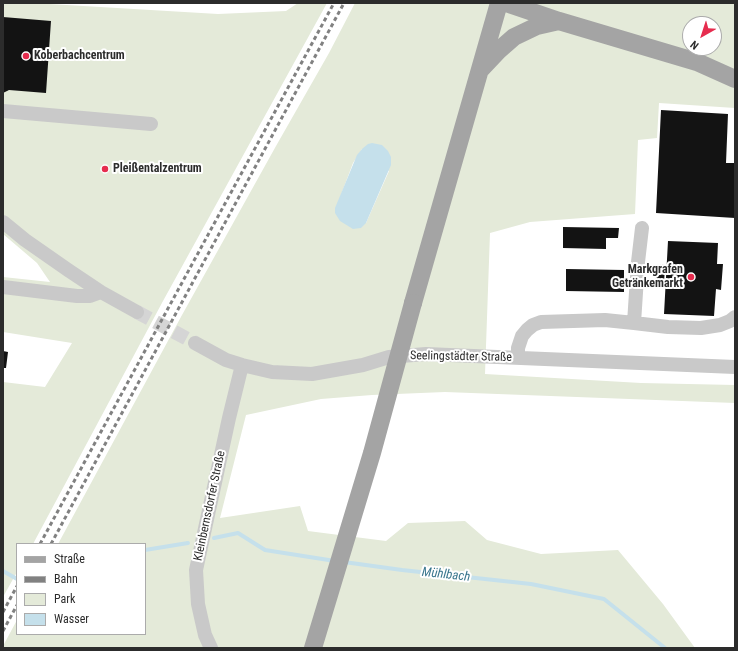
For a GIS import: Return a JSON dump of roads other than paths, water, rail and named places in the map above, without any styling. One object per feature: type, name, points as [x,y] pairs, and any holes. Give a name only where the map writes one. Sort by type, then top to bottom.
[{"type":"main road","points":[[314,648],[372,453],[413,303],[499,3]]},
{"type":"main road","points":[[506,3],[559,21],[697,62],[729,75],[735,79]]},
{"type":"main road","points":[[480,71],[498,51],[514,37],[537,26],[559,21]]},
{"type":"street","points":[[3,111],[151,124]]},
{"type":"street","points":[[3,222],[31,244],[101,292],[138,312]]},
{"type":"street","points":[[634,323],[642,228]]},
{"type":"street","points":[[3,287],[77,296],[90,296],[101,292]]},
{"type":"street","points":[[518,358],[518,348],[522,336],[533,325],[541,322],[605,320],[668,327],[700,328],[720,325],[735,317]]},
{"type":"street","name":"Seelingstädter Straße","points":[[195,343],[226,360],[242,365],[272,372],[312,374],[363,366],[389,357],[426,354],[735,367]]},
{"type":"street","name":"Kleinbernsdorfer Straße","points":[[211,648],[205,635],[198,604],[196,570],[242,365]]},
{"type":"water","points":[[372,143],[382,145],[388,151],[391,157],[391,165],[366,223],[361,228],[353,229],[340,221],[335,213],[335,208],[357,155],[368,144]]},
{"type":"waterway","name":"Mühlbach","points":[[214,538],[238,533],[265,550],[335,561]]},
{"type":"waterway","name":"Mühlbach","points":[[146,550],[188,543]]},
{"type":"waterway","name":"Mühlbach","points":[[344,562],[531,584],[604,599],[665,648]]},
{"type":"waterway","name":"Mühlbach","points":[[3,571],[16,578]]},
{"type":"tunnel","points":[[137,312],[195,343]]},
{"type":"railway","points":[[41,543],[334,3]]},
{"type":"railway","points":[[52,543],[344,3]]},
{"type":"railway","points":[[3,612],[16,588]]},
{"type":"railway","points":[[3,631],[16,607]]},
{"type":"place","name":"Koberbachcentrum","points":[[26,56]]},
{"type":"place","name":"Pleißentalzentrum","points":[[105,169]]},
{"type":"place","name":"Markgrafen Getränkemarkt","points":[[691,277]]}]
